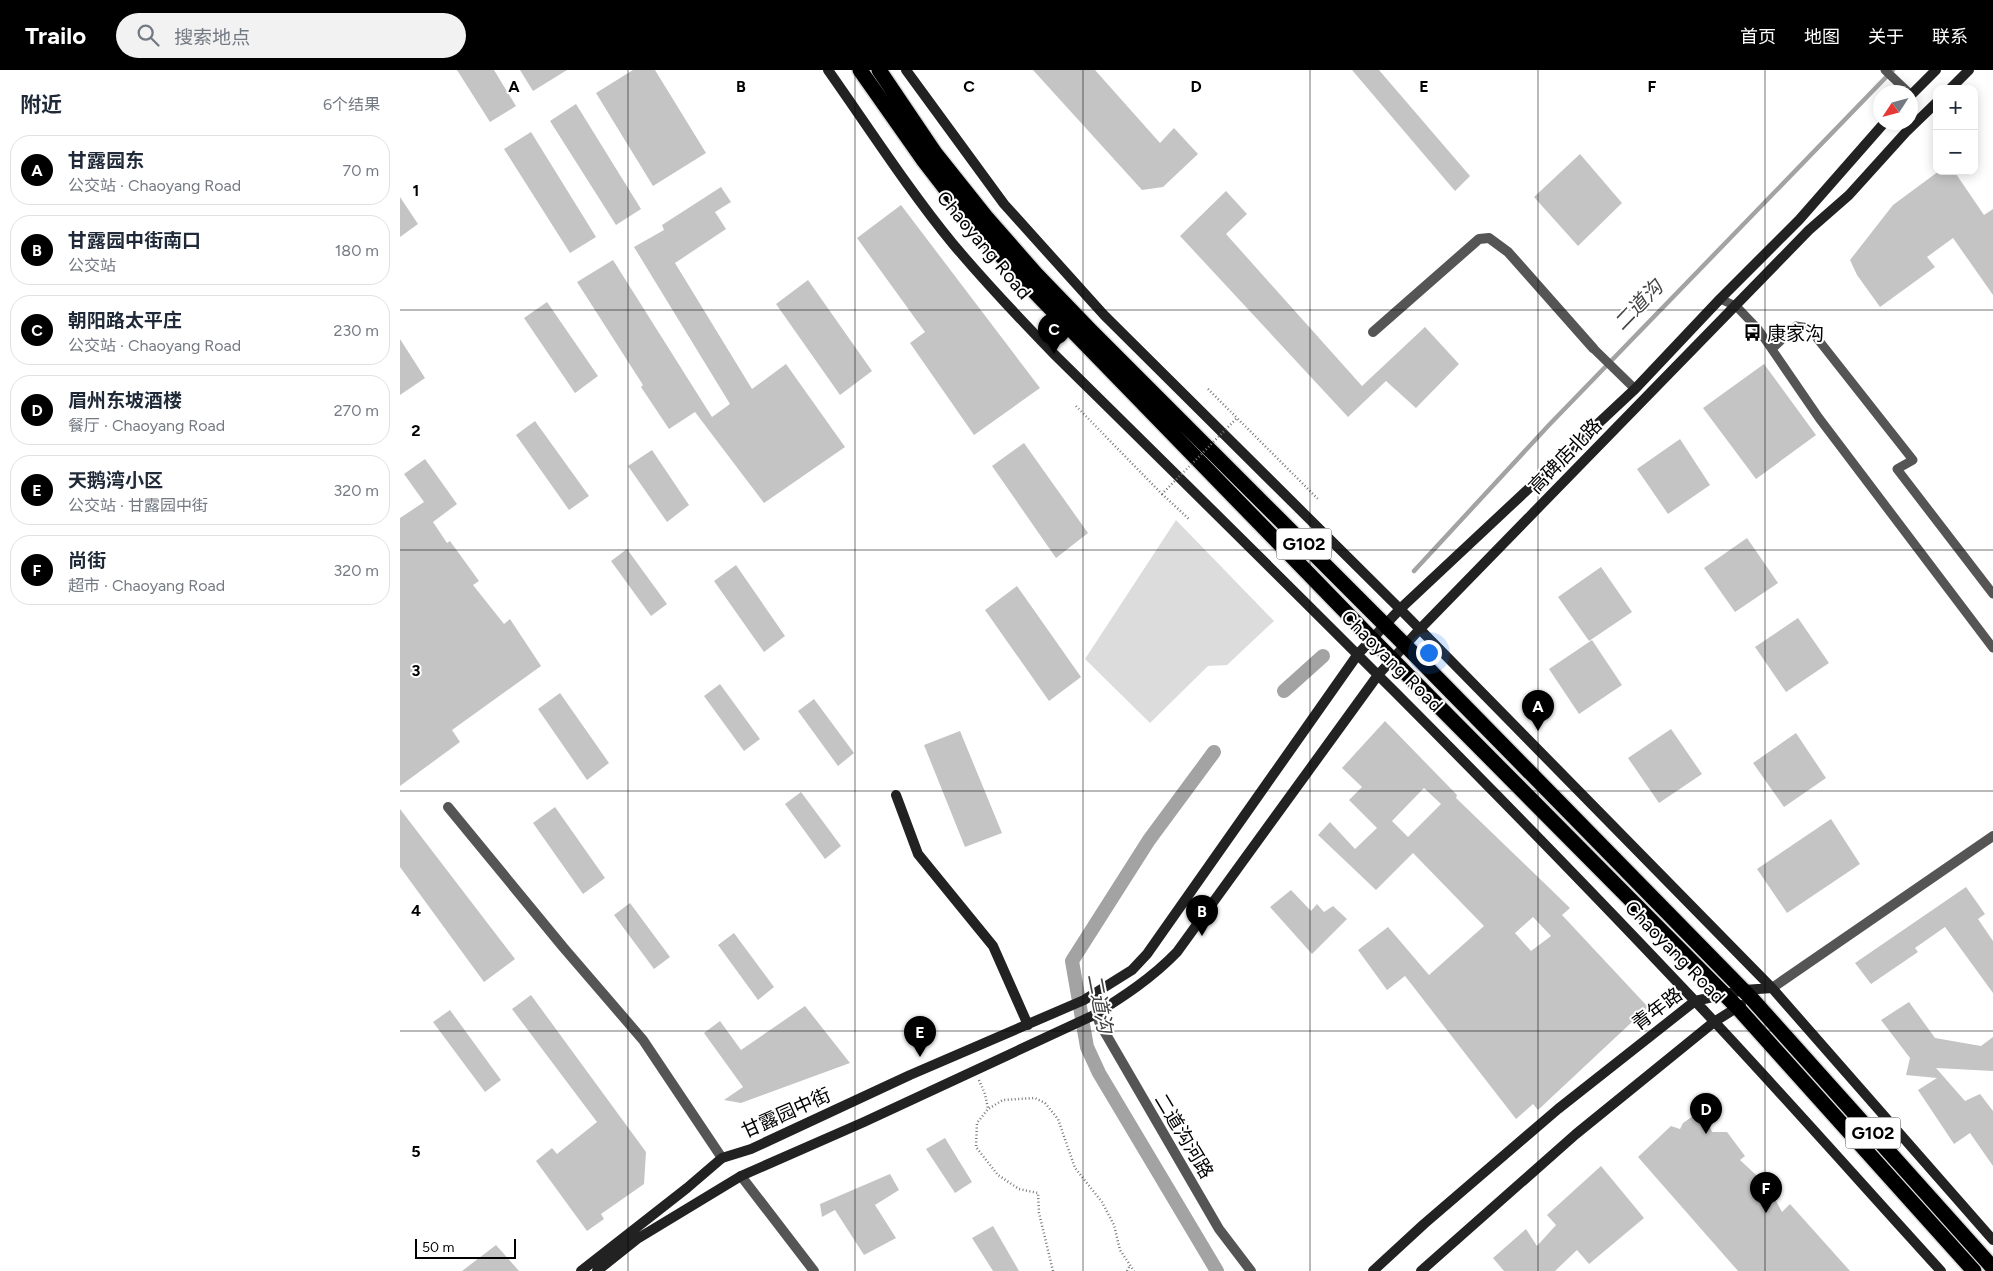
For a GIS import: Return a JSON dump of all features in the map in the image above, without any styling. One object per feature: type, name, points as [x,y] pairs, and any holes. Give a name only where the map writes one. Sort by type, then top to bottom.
[{"type":"highway","name":"Chaoyang Road","points":[[860,70],[924,160],[982,234],[1086,346],[1372,639],[1724,994],[1974,1271]]},
{"type":"highway","name":"Chaoyang Road","points":[[879,70],[935,153],[986,217],[1036,274],[1386,625],[1748,994],[1993,1268]]},
{"type":"street","name":"Chaoyang Road","points":[[828,70],[952,243],[1003,302],[1358,654],[1695,1001],[1941,1271]]},
{"type":"street","points":[[906,70],[1004,204],[1053,260],[1118,329],[1400,610],[1772,988],[1993,1240]]},
{"type":"street","points":[[1918,87],[1936,70]]},
{"type":"street","points":[[1954,85],[1969,70]]},
{"type":"street","name":"高碑店北路","points":[[1094,1014],[1142,984],[1177,952],[1378,675],[1405,645],[1809,230],[1849,195],[1900,138],[1933,106]]},
{"type":"street","name":"高碑店北路","points":[[1084,1000],[1132,970],[1147,954],[1358,654],[1400,610],[1635,389],[1720,299],[1799,220],[1878,130]]},
{"type":"street","points":[[1373,332],[1479,239],[1489,238],[1508,252],[1593,348]]},
{"type":"street","points":[[896,795],[918,854],[993,946],[1028,1025]]},
{"type":"street","points":[[448,807],[563,947],[643,1040],[722,1158]]},
{"type":"street","points":[[1772,988],[1993,836]]},
{"type":"street","name":"青年路","points":[[1373,1271],[1424,1224],[1558,1109],[1695,1001],[1724,994],[1748,994],[1772,988]]},
{"type":"street","name":"青年路","points":[[1421,1271],[1576,1134],[1714,1022],[1736,1007],[1748,994]]},
{"type":"street","name":"甘露园中街","points":[[580,1271],[680,1194],[722,1158],[751,1149],[910,1075],[1084,1000]]},
{"type":"street","name":"甘露园中街","points":[[598,1271],[637,1239],[741,1176],[864,1122],[1094,1014]]},
{"type":"street","name":"二道沟河路","points":[[1094,1014],[1219,1229],[1251,1271]]},
{"type":"street","points":[[741,1176],[814,1271]]},
{"type":"lane","points":[[1885,70],[1900,85]]},
{"type":"lane","points":[[1720,299],[1736,306],[1758,329],[1819,418],[1993,648]]},
{"type":"lane","points":[[1772,349],[1796,326],[1809,328],[1913,460],[1898,468],[1993,594]]},
{"type":"lane","points":[[1593,348],[1635,389]]},
{"type":"path","points":[[1208,389],[1318,499]]},
{"type":"path","points":[[1076,406],[1190,520]]},
{"type":"path","points":[[1162,494],[1237,418]]},
{"type":"path","points":[[974,1071],[981,1084],[988,1109]]},
{"type":"path","points":[[1053,1271],[1041,1222],[1038,1192],[1019,1189],[998,1175],[976,1146],[976,1122],[988,1109],[1003,1100],[1036,1098],[1045,1103],[1058,1119],[1075,1168],[1102,1202],[1114,1225],[1120,1250],[1134,1271]]},
{"type":"path","points":[[1127,1271],[1130,1265]]},
{"type":"shaded area","points":[[1176,520],[1274,621],[1227,665],[1208,666],[1150,723],[1085,659]]},
{"type":"building","points":[[457,70],[494,70],[516,106],[490,122]]},
{"type":"building","points":[[520,70],[567,70],[533,91]]},
{"type":"building","points":[[633,70],[655,70],[706,153],[653,186],[596,93]]},
{"type":"building","points":[[1033,70],[1095,70],[1160,143],[1174,128],[1198,154],[1163,187],[1142,190]]},
{"type":"building","points":[[1352,70],[1379,70],[1470,176],[1455,191]]},
{"type":"building","points":[[576,104],[641,209],[616,225],[550,121]]},
{"type":"building","points":[[531,132],[596,237],[570,253],[504,149]]},
{"type":"building","points":[[1580,154],[1622,203],[1578,246],[1534,197]]},
{"type":"building","points":[[1934,175],[1957,175],[1984,215],[1993,209],[1993,295],[1953,238],[1927,257],[1935,267],[1880,307],[1857,275],[1850,260],[1893,205]]},
{"type":"building","points":[[721,187],[731,202],[715,212],[726,229],[675,263],[752,389],[786,364],[845,447],[764,503],[695,412],[669,429],[577,282],[613,260],[712,417],[730,404],[634,247],[664,230],[662,225]]},
{"type":"building","points":[[1226,191],[1247,214],[1226,234],[1362,386],[1425,327],[1459,364],[1416,408],[1386,381],[1348,417],[1180,236]]},
{"type":"building","points":[[400,197],[418,224],[400,237]]},
{"type":"building","points":[[901,205],[1040,388],[974,435],[910,343],[925,332],[857,238]]},
{"type":"building","points":[[808,280],[872,371],[840,395],[776,304]]},
{"type":"building","points":[[547,302],[598,376],[575,393],[524,318]]},
{"type":"building","points":[[400,339],[425,378],[400,395]]},
{"type":"building","points":[[1764,364],[1816,435],[1756,479],[1703,408]]},
{"type":"building","points":[[535,421],[589,496],[569,510],[516,435]]},
{"type":"building","points":[[1680,439],[1710,485],[1668,514],[1637,469]]},
{"type":"building","points":[[1024,443],[1088,533],[1056,558],[992,466]]},
{"type":"building","points":[[652,450],[689,505],[667,522],[628,466]]},
{"type":"building","points":[[425,459],[457,504],[433,522],[447,543],[450,541],[479,581],[473,585],[504,624],[510,619],[541,666],[452,730],[460,742],[400,786],[400,518],[424,502],[404,474]]},
{"type":"building","points":[[1747,538],[1778,583],[1735,612],[1704,568]]},
{"type":"building","points":[[627,549],[667,604],[651,616],[611,561]]},
{"type":"building","points":[[736,565],[785,636],[764,652],[714,581]]},
{"type":"building","points":[[1601,567],[1632,612],[1589,641],[1558,597]]},
{"type":"building","points":[[1017,586],[1081,677],[1049,701],[985,610]]},
{"type":"building","points":[[1798,618],[1829,663],[1786,692],[1755,647]]},
{"type":"building","points":[[1592,640],[1622,685],[1579,714],[1549,669]]},
{"type":"building","points":[[720,684],[760,739],[744,751],[704,696]]},
{"type":"building","points":[[560,693],[609,763],[587,780],[538,709]]},
{"type":"building","points":[[814,699],[854,753],[838,766],[798,711]]},
{"type":"building","points":[[1385,721],[1457,795],[1456,798],[1570,908],[1562,915],[1648,1007],[1538,1110],[1533,1104],[1516,1119],[1405,976],[1387,990],[1358,950],[1388,927],[1429,975],[1484,926],[1413,853],[1376,890],[1318,835],[1330,822],[1355,849],[1377,828],[1349,800],[1362,787],[1342,768]],"holes":[[[1424,788],[1441,804],[1408,837],[1392,821]],[[1533,917],[1551,936],[1531,951],[1515,933]]]},
{"type":"building","points":[[1671,729],[1702,774],[1659,803],[1628,758]]},
{"type":"building","points":[[960,731],[1002,833],[965,847],[924,745]]},
{"type":"building","points":[[1796,733],[1826,778],[1784,807],[1753,763]]},
{"type":"building","points":[[801,792],[841,846],[825,859],[785,804]]},
{"type":"building","points":[[555,807],[605,878],[583,894],[533,823]]},
{"type":"building","points":[[400,809],[515,959],[484,982],[400,867]]},
{"type":"building","points":[[1831,819],[1860,864],[1787,913],[1757,869]]},
{"type":"building","points":[[1966,887],[1985,914],[1978,919],[1993,941],[1993,993],[1945,927],[1915,948],[1918,952],[1871,984],[1855,963]]},
{"type":"building","points":[[1291,890],[1311,911],[1317,904],[1324,912],[1333,906],[1347,919],[1312,954],[1270,907]]},
{"type":"building","points":[[630,903],[670,957],[654,969],[614,915]]},
{"type":"building","points":[[734,933],[774,987],[758,1000],[718,945]]},
{"type":"building","points":[[531,995],[646,1152],[644,1184],[601,1214],[604,1219],[587,1231],[536,1161],[552,1148],[557,1154],[597,1122],[512,1009]]},
{"type":"building","points":[[1909,1002],[1935,1038],[1981,1046],[1993,1037],[1993,1071],[1936,1068],[1965,1101],[1980,1094],[1993,1111],[1993,1166],[1970,1133],[1954,1144],[1918,1090],[1937,1078],[1906,1075],[1910,1058],[1881,1020]]},
{"type":"building","points":[[805,1006],[850,1063],[741,1103],[724,1100],[743,1087],[704,1033],[720,1021],[741,1050]]},
{"type":"building","points":[[450,1010],[501,1080],[485,1092],[433,1022]]},
{"type":"building","points":[[1693,1116],[1708,1122],[1712,1132],[1727,1132],[1745,1156],[1740,1160],[1768,1186],[1782,1212],[1790,1204],[1850,1271],[1738,1271],[1638,1157],[1671,1126],[1680,1129],[1683,1123]]},
{"type":"building","points":[[945,1138],[972,1182],[955,1193],[926,1149]]},
{"type":"building","points":[[1601,1166],[1644,1218],[1589,1264],[1577,1250],[1555,1271],[1504,1271],[1493,1258],[1526,1229],[1537,1246],[1556,1225],[1547,1215]]},
{"type":"building","points":[[890,1174],[899,1190],[875,1205],[896,1238],[864,1255],[835,1210],[822,1217],[820,1204]]},
{"type":"building","points":[[993,1226],[1019,1271],[993,1271],[972,1238]]},
{"type":"building","points":[[496,1245],[519,1271],[462,1271]]},
{"type":"waterway","name":"二道沟","points":[[1414,571],[1549,425],[1893,70]]},
{"type":"waterway","name":"二道沟","points":[[1284,691],[1323,656]]},
{"type":"waterway","name":"二道沟","points":[[1214,752],[1149,840],[1072,961],[1087,1047],[1099,1073],[1217,1271]]},
{"type":"place","name":"康家沟","points":[[1753,333]]},
{"type":"place","name":"朝阳路太平庄","points":[[1054,354]]},
{"type":"place","name":"甘露园东","points":[[1538,731]]},
{"type":"place","name":"甘露园中街南口","points":[[1202,936]]},
{"type":"place","name":"天鹅湾小区","points":[[920,1057]]},
{"type":"place","name":"眉州东坡酒楼","points":[[1706,1134]]},
{"type":"place","name":"尚街","points":[[1766,1213]]}]
